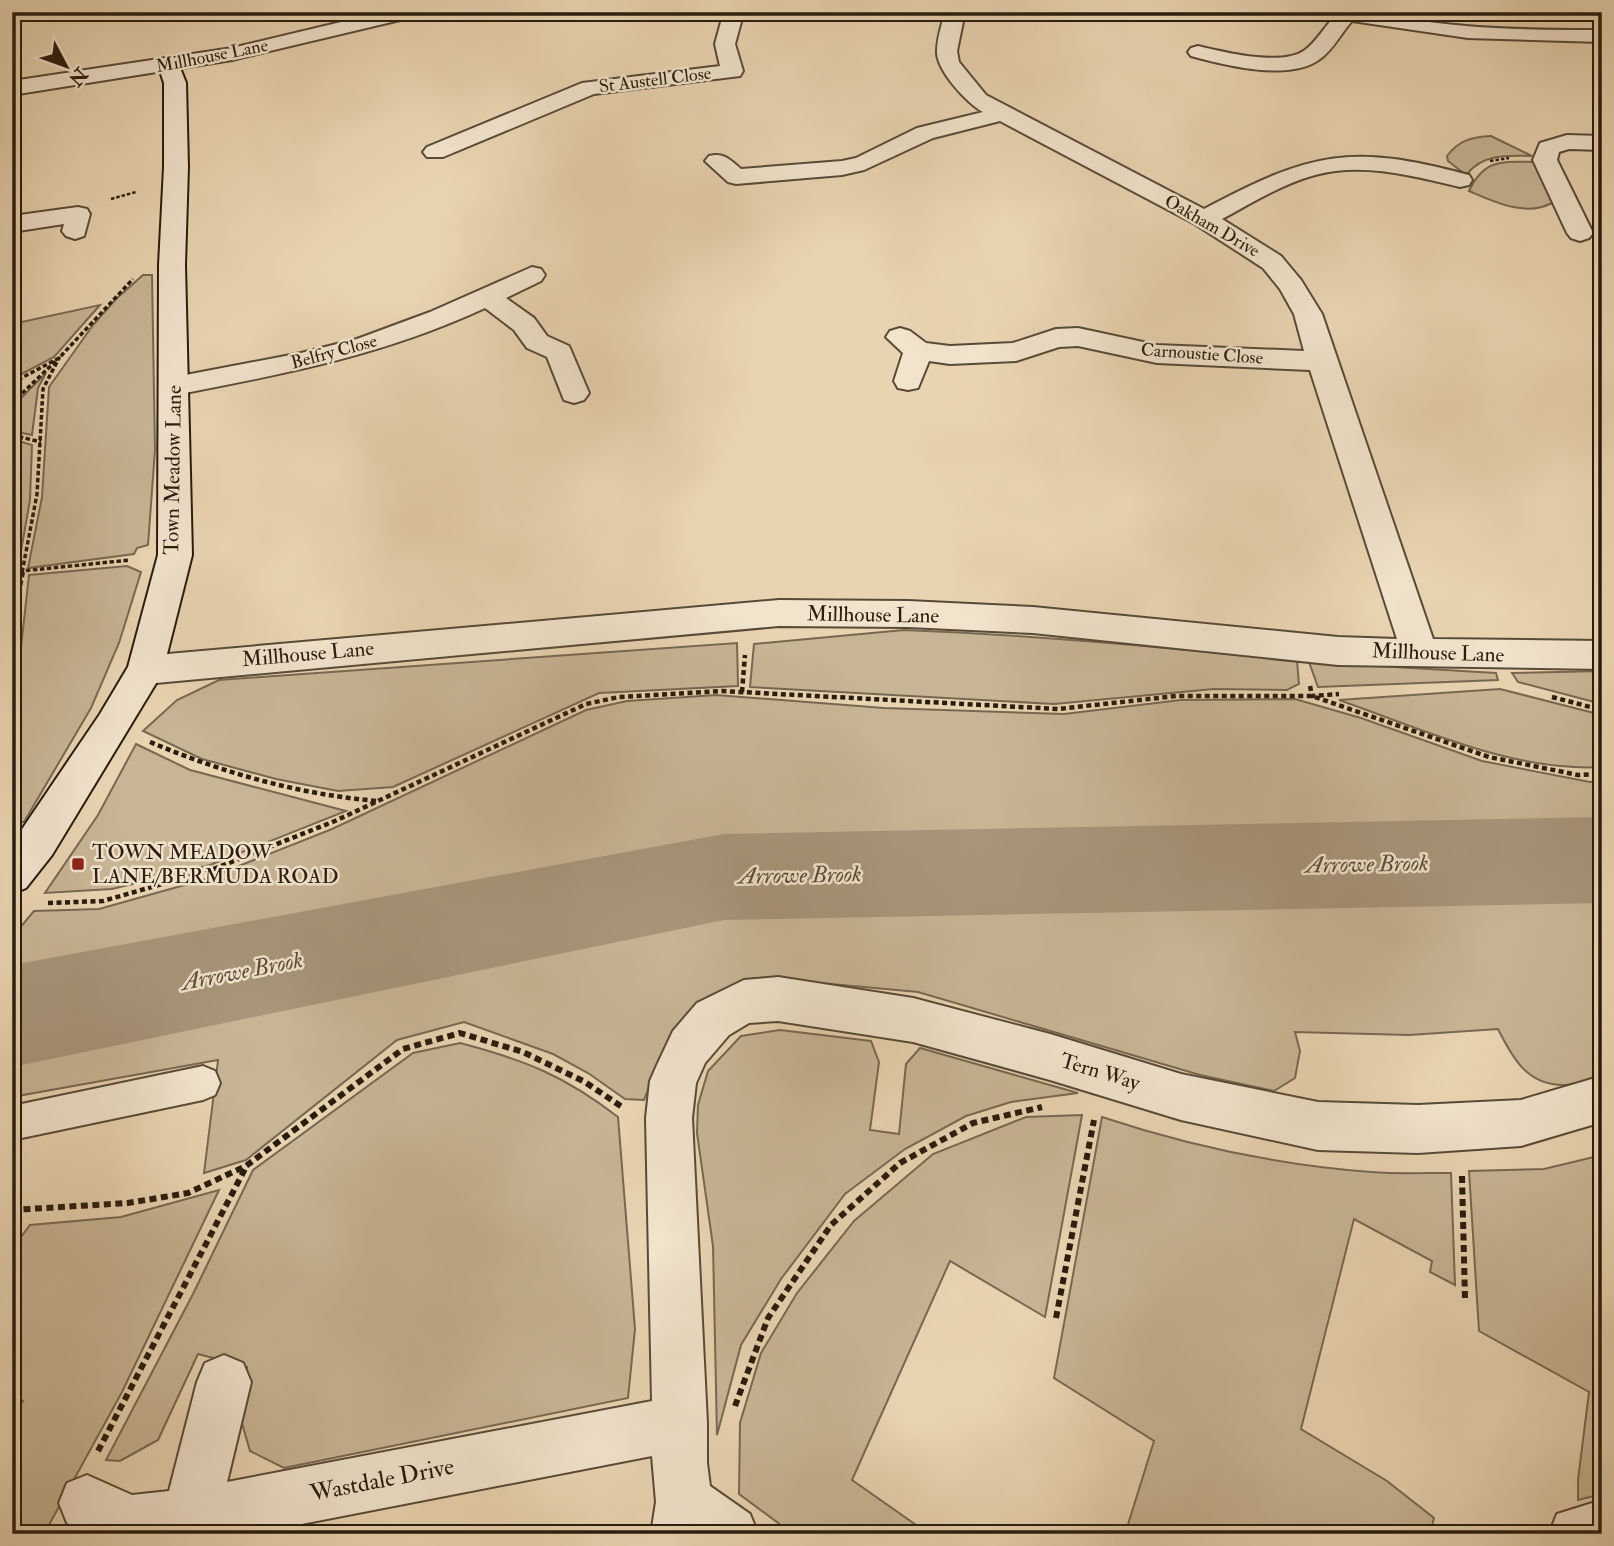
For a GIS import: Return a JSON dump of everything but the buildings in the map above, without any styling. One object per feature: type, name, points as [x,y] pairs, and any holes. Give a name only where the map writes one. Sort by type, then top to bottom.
[{"type":"street","name":"Millhouse Lane","points":[[12,88],[232,54],[410,12]]},
{"type":"street","name":"St Austell Close","points":[[435,152],[590,88],[737,78],[726,44],[730,22],[727,12]]},
{"type":"street","name":"Oakham Drive","points":[[955,12],[947,51],[949,63],[978,100],[1204,219],[1272,262],[1292,286],[1308,314],[1420,653]]},
{"type":"street","points":[[1198,52],[1225,68],[1308,58],[1341,13],[1453,33],[1520,37],[1602,36]]},
{"type":"street","name":"Town Meadow Lane","points":[[12,875],[38,842],[145,670],[175,555],[172,265],[175,83],[169,65]]},
{"type":"street","points":[[717,161],[730,187],[864,163],[925,133],[1004,113]]},
{"type":"street","points":[[440,122],[464,141]]},
{"type":"street","points":[[1580,233],[1545,160],[1548,148],[1567,142],[1602,143]]},
{"type":"street","points":[[1204,219],[1288,176],[1331,164],[1430,160],[1460,180]]},
{"type":"street","points":[[12,224],[77,222]]},
{"type":"street","name":"Belfry Close","points":[[174,386],[341,352],[375,342],[488,298],[532,275]]},
{"type":"street","points":[[488,298],[524,324],[537,342],[559,352],[574,393]]},
{"type":"street","name":"Carnoustie Close","points":[[908,381],[909,344],[950,355],[1016,352],[1056,338],[1078,337],[1157,354],[1322,361]]},
{"type":"street","name":"Millhouse Lane","points":[[145,670],[779,613],[908,614],[1033,620],[1338,650],[1602,655]]},
{"type":"street","name":"Tern Way","points":[[669,1129],[673,1081],[689,1047],[713,1019],[744,1002],[778,999],[913,1020],[1181,1097],[1318,1126],[1418,1129],[1521,1123],[1602,1099]]},
{"type":"street","points":[[669,1129],[682,1518],[730,1534]]},
{"type":"street","points":[[191,1517],[224,1382]]},
{"type":"street","name":"Wastdale Drive","points":[[90,1481],[131,1523],[191,1517],[680,1423]]},
{"type":"street","points":[[1577,1534],[1602,1528]]},
{"type":"lane","points":[[12,1123],[203,1083]]},
{"type":"path","points":[[1460,180],[1469,183],[1479,168],[1490,162],[1524,158],[1545,160]]},
{"type":"path","points":[[77,222],[117,196],[175,185]]},
{"type":"path","points":[[12,403],[59,358],[125,285],[148,269],[172,265]]},
{"type":"path","points":[[12,383],[59,358]]},
{"type":"path","points":[[12,627],[37,494],[43,389],[59,358]]},
{"type":"path","points":[[12,435],[41,442]]},
{"type":"path","points":[[12,572],[175,555]]},
{"type":"path","points":[[38,904],[103,901],[211,870],[378,801],[586,704],[618,697],[722,691],[1058,709],[1176,696],[1312,696],[1489,757],[1578,775],[1602,774]]},
{"type":"path","points":[[113,725],[198,763],[272,786],[333,798],[378,801]]},
{"type":"path","points":[[12,1210],[128,1203],[188,1193],[246,1166],[403,1049],[460,1034],[523,1052],[669,1129]]},
{"type":"path","points":[[1056,1318],[1101,1072]]},
{"type":"path","points":[[733,1415],[768,1318],[831,1225],[900,1163],[912,1156],[973,1123],[1046,1107]]},
{"type":"path","points":[[1461,1126],[1465,1299]]},
{"type":"path","points":[[90,1481],[246,1166]]},
{"type":"shaded area","points":[[1491,136],[1532,156],[1487,159],[1466,175],[1448,161],[1447,156],[1461,143]]},
{"type":"shaded area","points":[[1505,162],[1538,162],[1552,203],[1531,209],[1521,208],[1469,191],[1475,180],[1489,167]]},
{"type":"shaded area","points":[[143,275],[152,275],[155,450],[148,545],[137,548],[134,554],[28,568],[42,497],[49,387],[93,325],[116,299]]},
{"type":"shaded area","points":[[100,305],[54,357],[12,379],[12,324]]},
{"type":"shaded area","points":[[46,373],[38,388],[32,435],[12,431],[12,407]]},
{"type":"shaded area","points":[[12,439],[32,445],[30,500],[18,568],[12,569]]},
{"type":"shaded area","points":[[127,566],[141,572],[119,643],[91,708],[24,822],[12,822],[12,729],[29,575]]},
{"type":"shaded area","points":[[904,630],[1101,642],[1297,661],[1299,684],[1287,690],[1214,689],[1054,704],[750,687],[754,644]]},
{"type":"shaded area","points":[[737,643],[738,686],[599,693],[393,787],[338,791],[276,779],[202,759],[143,731],[177,700],[219,680]]},
{"type":"shaded area","points":[[1309,662],[1496,673],[1498,680],[1318,687]]},
{"type":"shaded area","points":[[1602,671],[1602,704],[1518,682],[1512,673]]},
{"type":"shaded area","points":[[1500,689],[1602,715],[1602,767],[1569,767],[1502,756],[1339,700]]},
{"type":"shaded area","points":[[716,695],[884,708],[1064,714],[1181,700],[1295,699],[1361,718],[1482,761],[1590,782],[1602,781],[1602,1075],[1569,1085],[1540,1081],[1522,1068],[1498,1029],[1409,1035],[1295,1032],[1300,1051],[1295,1078],[1274,1091],[1200,1075],[918,992],[766,978],[661,1058],[644,1100],[625,1099],[588,1073],[553,1054],[464,1022],[397,1040],[246,1160],[204,1173],[218,1060],[12,1097],[12,937],[34,911],[99,909],[206,879],[332,829],[586,710],[627,701]]},
{"type":"shaded area","points":[[136,744],[190,770],[346,811],[210,865],[112,889],[45,893],[98,815]]},
{"type":"shaded area","points":[[780,1030],[871,1041],[879,1062],[870,1130],[899,1134],[906,1064],[920,1048],[1078,1093],[1011,1102],[966,1116],[905,1149],[845,1194],[781,1279],[741,1345],[717,1435],[713,1246],[697,1133],[698,1105],[708,1071],[741,1036]]},
{"type":"shaded area","points":[[460,1043],[544,1071],[618,1117],[635,1329],[628,1398],[284,1468],[250,1451],[241,1420],[247,1367],[198,1354],[158,1440],[120,1461],[106,1460],[193,1294],[253,1170],[413,1053]]},
{"type":"shaded area","points":[[1082,1115],[1045,1317],[950,1261],[852,1480],[929,1534],[793,1534],[739,1494],[740,1423],[761,1353],[797,1293],[854,1221],[933,1154],[1026,1117]]},
{"type":"shaded area","points":[[1102,1117],[1201,1145],[1302,1165],[1371,1172],[1451,1173],[1455,1285],[1430,1272],[1432,1261],[1354,1219],[1301,1429],[1387,1481],[1434,1518],[1430,1534],[1125,1534],[1154,1441],[1054,1378]]},
{"type":"shaded area","points":[[1602,1155],[1602,1494],[1578,1500],[1589,1392],[1479,1331],[1469,1171],[1544,1169]]},
{"type":"shaded area","points":[[219,1190],[122,1392],[44,1534],[12,1534],[12,1416],[23,1401],[12,1394],[12,1249],[30,1225],[121,1217]]},
{"type":"waterway","name":"Arrowe Brook","points":[[12,1016],[724,877],[1602,860]]},
{"type":"place","name":"TOWN MEADOW LANE/BERMUDA ROAD","points":[[78,864]]}]
